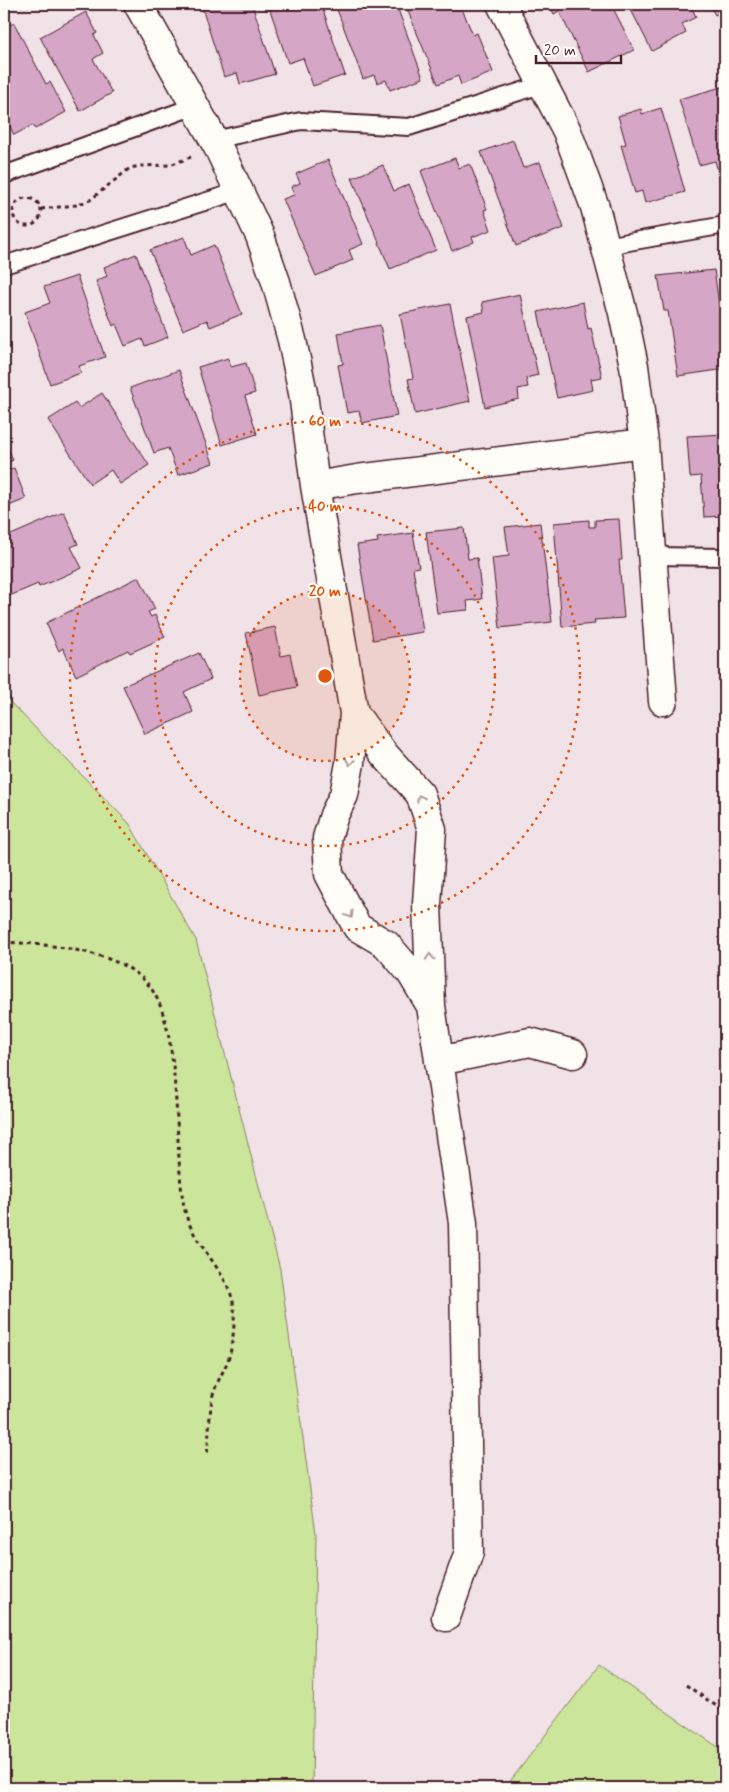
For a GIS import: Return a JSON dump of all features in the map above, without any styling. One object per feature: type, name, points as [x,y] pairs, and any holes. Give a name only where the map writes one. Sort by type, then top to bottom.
[{"type":"street","points":[[138,4],[195,106],[205,147],[239,191],[260,236],[276,282],[303,393],[315,486],[354,713],[350,763],[344,795],[334,815],[327,838],[329,874],[357,927],[386,944],[411,973],[431,1006]]},
{"type":"street","points":[[501,4],[567,131],[595,207],[634,366],[644,444],[663,701]]},
{"type":"street","points":[[315,486],[357,478],[644,444]]},
{"type":"street","points":[[354,713],[383,753],[420,794],[432,829],[427,904],[431,1006],[463,1223],[469,1552],[446,1617]]},
{"type":"street","points":[[439,1061],[530,1042],[573,1054]]},
{"type":"lane","points":[[205,147],[301,121],[409,127],[544,84]]},
{"type":"lane","points":[[4,175],[195,106]]},
{"type":"lane","points":[[4,265],[239,191]]},
{"type":"lane","points":[[606,246],[725,226]]},
{"type":"lane","points":[[652,556],[725,557]]},
{"type":"path","points":[[41,209],[76,205],[90,200],[130,168],[170,166],[205,147]]},
{"type":"path","points":[[26,198],[38,203],[41,209],[41,216],[37,222],[30,225],[22,225],[16,220],[15,204],[26,198]]},
{"type":"path","points":[[4,942],[47,944],[113,960],[146,982],[165,1016],[174,1082],[185,1212],[205,1253],[223,1278],[234,1308],[230,1353],[212,1398],[208,1456]]},
{"type":"path","points":[[686,1685],[725,1712]]},
{"type":"green space","points":[[4,696],[129,823],[196,940],[280,1269],[316,1534],[312,1788],[4,1788]]},
{"type":"green space","points":[[599,1665],[725,1752],[725,1788],[505,1788]]},
{"type":"building","points":[[205,4],[252,4],[275,74],[240,84],[237,73],[224,77],[202,8],[206,7]]},
{"type":"building","points":[[268,4],[321,4],[345,75],[313,86],[303,58],[288,63]]},
{"type":"building","points":[[335,4],[396,4],[423,78],[390,90],[386,80],[377,83],[374,75],[363,79]]},
{"type":"building","points":[[405,4],[460,4],[473,35],[477,33],[493,72],[461,85],[458,76],[438,84]]},
{"type":"building","points":[[549,4],[611,4],[634,50],[589,72],[559,11],[554,14]]},
{"type":"building","points":[[628,4],[690,4],[696,17],[682,24],[686,33],[652,51]]},
{"type":"building","points":[[709,4],[725,4],[725,10],[715,15]]},
{"type":"building","points":[[86,12],[97,33],[94,35],[103,53],[93,59],[112,93],[80,111],[40,37]]},
{"type":"building","points":[[14,23],[46,84],[50,82],[66,112],[35,129],[33,125],[14,135],[4,115],[4,28]]},
{"type":"building","points":[[725,86],[725,188],[723,189],[715,161],[699,165],[679,99]]},
{"type":"building","points":[[661,108],[685,192],[645,203],[642,191],[635,193],[621,145],[626,144],[618,116],[641,109],[642,114]]},
{"type":"building","points":[[513,140],[523,168],[540,162],[564,228],[516,246],[481,152]]},
{"type":"building","points":[[455,158],[459,168],[470,164],[487,209],[484,210],[491,230],[472,237],[474,242],[452,251],[421,171]]},
{"type":"building","points":[[328,160],[363,244],[349,250],[353,260],[316,276],[283,199],[294,195],[291,187],[300,183],[296,174]]},
{"type":"building","points":[[383,165],[394,191],[409,184],[436,250],[390,269],[352,178]]},
{"type":"building","points":[[184,237],[191,255],[214,245],[242,314],[210,327],[207,320],[183,330],[150,250]]},
{"type":"building","points":[[136,254],[168,337],[145,346],[142,339],[125,346],[116,324],[113,326],[96,281],[107,276],[104,267]]},
{"type":"building","points":[[714,270],[725,345],[725,369],[678,376],[668,311],[664,311],[658,276]]},
{"type":"building","points":[[77,276],[105,357],[79,366],[81,373],[50,384],[25,312],[50,303],[44,287]]},
{"type":"building","points":[[520,294],[538,375],[526,378],[528,387],[518,389],[519,399],[485,407],[467,316],[484,312],[482,302]]},
{"type":"building","points":[[583,302],[588,329],[591,328],[602,377],[591,379],[593,390],[557,398],[538,312]]},
{"type":"building","points":[[450,304],[470,401],[415,414],[408,379],[413,378],[400,314]]},
{"type":"building","points":[[380,325],[397,416],[362,423],[359,411],[347,413],[338,365],[343,364],[338,333]]},
{"type":"building","points":[[228,358],[231,367],[246,363],[255,393],[245,396],[257,434],[222,445],[198,367]]},
{"type":"building","points":[[179,370],[213,463],[178,475],[168,448],[154,453],[130,388]]},
{"type":"building","points":[[102,393],[149,465],[120,484],[111,470],[90,484],[48,420],[75,403],[79,408]]},
{"type":"building","points":[[725,434],[725,516],[704,517],[701,476],[690,477],[687,436]]},
{"type":"building","points":[[4,438],[13,460],[7,463],[9,470],[14,468],[26,499],[4,508]]},
{"type":"building","points":[[64,512],[78,544],[71,547],[82,568],[39,587],[38,584],[7,597],[4,588],[4,538]]},
{"type":"building","points":[[619,519],[622,560],[619,560],[624,618],[594,620],[595,624],[562,627],[554,523],[589,520],[589,527],[595,527],[595,520]]},
{"type":"building","points":[[540,523],[552,622],[500,628],[492,558],[509,556],[505,527]]},
{"type":"building","points":[[464,528],[468,559],[477,558],[482,599],[467,601],[468,610],[437,613],[426,532]]},
{"type":"building","points":[[413,533],[419,567],[413,568],[423,632],[373,640],[357,545],[378,542],[377,538]]},
{"type":"building","points":[[139,577],[155,609],[148,612],[151,617],[155,615],[165,637],[130,653],[128,650],[76,676],[63,648],[59,651],[46,623]]},
{"type":"building","points":[[275,627],[281,656],[290,654],[297,687],[259,695],[246,633]]},
{"type":"building","points":[[199,653],[211,679],[184,692],[193,712],[145,734],[123,686]]}]
